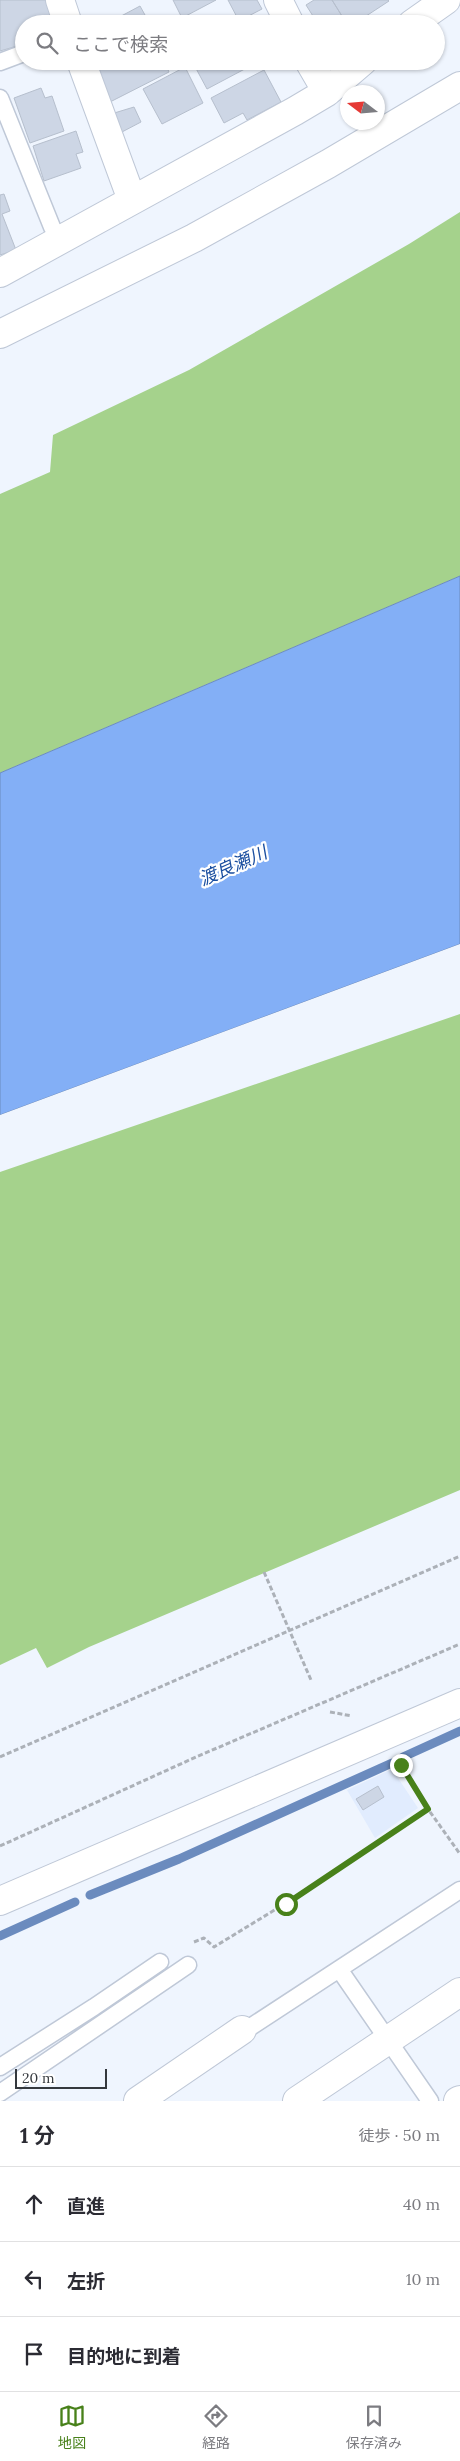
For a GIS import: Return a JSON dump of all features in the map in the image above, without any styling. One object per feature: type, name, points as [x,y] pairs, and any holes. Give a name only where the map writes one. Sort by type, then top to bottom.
[{"type":"street","points":[[60,0],[65,15]]},
{"type":"street","points":[[278,0],[286,15]]},
{"type":"street","points":[[425,15],[446,0]]},
{"type":"street","points":[[84,70],[132,200]]},
{"type":"street","points":[[314,70],[327,92]]},
{"type":"street","points":[[0,272],[60,241],[295,111],[327,92],[353,70]]},
{"type":"street","points":[[0,334],[202,233],[328,164],[460,86]]},
{"type":"street","points":[[0,1901],[460,1703]]},
{"type":"street","points":[[297,2101],[460,1992]]},
{"type":"street","points":[[138,2101],[242,2030]]},
{"type":"lane","points":[[0,62],[15,56]]},
{"type":"lane","points":[[0,98],[52,227],[60,241]]},
{"type":"lane","points":[[242,2030],[252,2026],[460,1890]]},
{"type":"lane","points":[[0,2067],[160,1962]]},
{"type":"lane","points":[[0,2093],[188,1965]]},
{"type":"lane","points":[[339,1969],[386,2040],[430,2101]]},
{"type":"path","points":[[0,1757],[289,1629],[460,1556]]},
{"type":"path","points":[[264,1572],[311,1680]]},
{"type":"path","points":[[0,1846],[196,1757],[460,1644]]},
{"type":"path","points":[[401,1765],[428,1809],[460,1854]]},
{"type":"path","points":[[160,1962],[204,1938],[214,1947],[286,1904],[428,1809]]},
{"type":"shaded area","points":[[392,1769],[418,1808],[375,1838],[347,1790]]},
{"type":"green space","points":[[460,212],[460,576],[0,773],[0,494],[50,472],[53,435],[189,370],[409,244]]},
{"type":"green space","points":[[460,1014],[460,1490],[89,1647],[47,1668],[36,1648],[0,1665],[0,1172]]},
{"type":"water","name":"渡良瀬川","points":[[460,576],[460,944],[0,1115],[0,773]]},
{"type":"pier","points":[[460,944],[460,947],[0,1118],[0,1115]]},
{"type":"building","points":[[0,0],[46,0],[50,15],[15,15],[15,47],[0,51]]},
{"type":"building","points":[[173,0],[216,0],[188,15],[180,15]]},
{"type":"building","points":[[228,0],[257,0],[262,9],[250,15],[236,15]]},
{"type":"building","points":[[314,0],[332,0],[341,15],[312,15],[306,5]]},
{"type":"building","points":[[332,0],[389,1],[368,15],[341,15]]},
{"type":"building","points":[[140,6],[145,15],[123,15]]},
{"type":"building","points":[[99,70],[168,70],[169,72],[108,103]]},
{"type":"building","points":[[179,70],[186,70],[203,103],[162,124],[143,89]]},
{"type":"building","points":[[197,70],[243,70],[207,89]]},
{"type":"building","points":[[264,70],[281,102],[247,120],[243,113],[224,123],[211,98]]},
{"type":"building","points":[[41,88],[45,98],[52,96],[64,131],[30,143],[14,98]]},
{"type":"building","points":[[134,107],[141,122],[120,133],[111,114]]},
{"type":"building","points":[[76,131],[83,152],[76,154],[81,168],[44,181],[33,146]]},
{"type":"building","points":[[4,194],[10,211],[2,214],[16,250],[0,255],[0,195]]},
{"type":"building","points":[[378,1786],[384,1797],[363,1810],[356,1799]]},
{"type":"waterway","points":[[403,1757],[460,1731]]},
{"type":"waterway","points":[[90,1895],[179,1859],[392,1763]]},
{"type":"waterway","points":[[0,1936],[75,1902]]},
{"type":"route","points":[[286,1904],[428,1809],[401,1765]]}]
